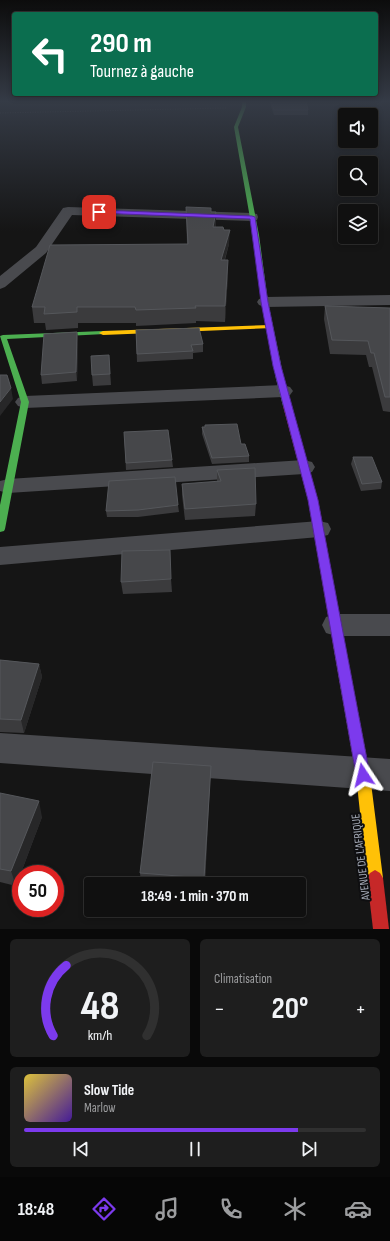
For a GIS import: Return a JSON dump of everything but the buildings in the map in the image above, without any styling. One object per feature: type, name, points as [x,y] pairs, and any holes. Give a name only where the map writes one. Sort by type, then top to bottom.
[{"type":"main road","name":"AVENUE DE L'AFRIQUE","points":[[239,144],[265,302],[283,391],[313,500],[336,625],[377,775],[381,929]]},
{"type":"main road","points":[[0,528],[25,402],[3,337],[270,327]]},
{"type":"street","points":[[0,284],[41,250],[68,211],[252,217]]},
{"type":"street","points":[[265,302],[390,300]]},
{"type":"street","points":[[25,402],[283,391]]},
{"type":"street","points":[[8,486],[304,467]]},
{"type":"street","points":[[0,556],[319,529]]},
{"type":"street","points":[[336,625],[390,625]]},
{"type":"street","points":[[0,748],[377,775]]},
{"type":"traffic: fast","points":[[239,144],[256,235],[265,302],[280,379],[287,406]]},
{"type":"traffic: fast","points":[[0,529],[25,402],[3,337],[103,333]]},
{"type":"traffic: slow","points":[[103,333],[270,327]]},
{"type":"traffic: slow","points":[[339,644],[363,775],[375,878]]},
{"type":"traffic: jam","points":[[287,406],[313,500],[339,644]]},
{"type":"traffic: jam","points":[[375,878],[381,929]]},
{"type":"route","points":[[99,212],[252,217],[256,235],[265,302],[277,366],[313,500],[363,775]]}]
